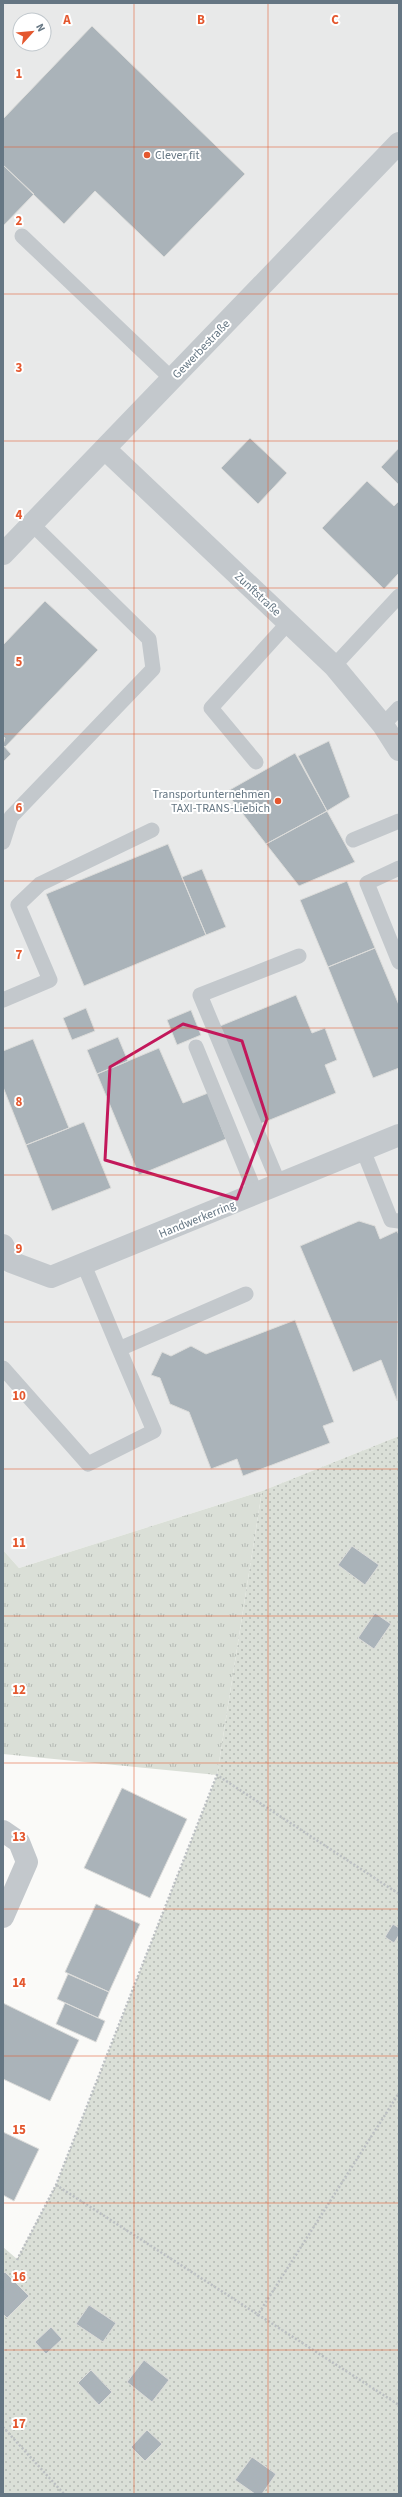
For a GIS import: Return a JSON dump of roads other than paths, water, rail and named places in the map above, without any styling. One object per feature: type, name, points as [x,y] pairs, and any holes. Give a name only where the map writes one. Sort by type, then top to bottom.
[{"type":"street","name":"Gewerbestraße","points":[[3,554],[399,143]]},
{"type":"street","name":"Zunftstraße","points":[[105,449],[334,666],[383,725],[399,750]]},
{"type":"street","name":"Handwerkerring","points":[[3,1245],[11,1262],[51,1277],[84,1265],[399,1135]]},
{"type":"street","points":[[3,1831],[19,1842],[27,1862],[3,1917]]},
{"type":"lane","points":[[22,236],[172,379]]},
{"type":"lane","points":[[3,842],[11,818],[153,669],[149,639],[32,524]]},
{"type":"lane","points":[[334,666],[399,596]]},
{"type":"lane","points":[[256,762],[211,708],[288,623]]},
{"type":"lane","points":[[383,725],[399,708]]},
{"type":"lane","points":[[353,840],[399,821]]},
{"type":"lane","points":[[3,1000],[50,980],[18,905],[40,884],[152,830]]},
{"type":"lane","points":[[399,868],[367,883],[399,962]]},
{"type":"lane","points":[[279,1184],[200,995],[299,956]]},
{"type":"lane","points":[[196,1047],[256,1194]]},
{"type":"lane","points":[[364,1150],[392,1220],[399,1221]]},
{"type":"lane","points":[[3,1368],[88,1464],[154,1431],[84,1265]]},
{"type":"lane","points":[[119,1349],[246,1294]]},
{"type":"place","name":"Clever fit","points":[[147,155]]},
{"type":"place","name":"Transportunternehmen TAXI-TRANS-Liebich","points":[[278,801]]}]
